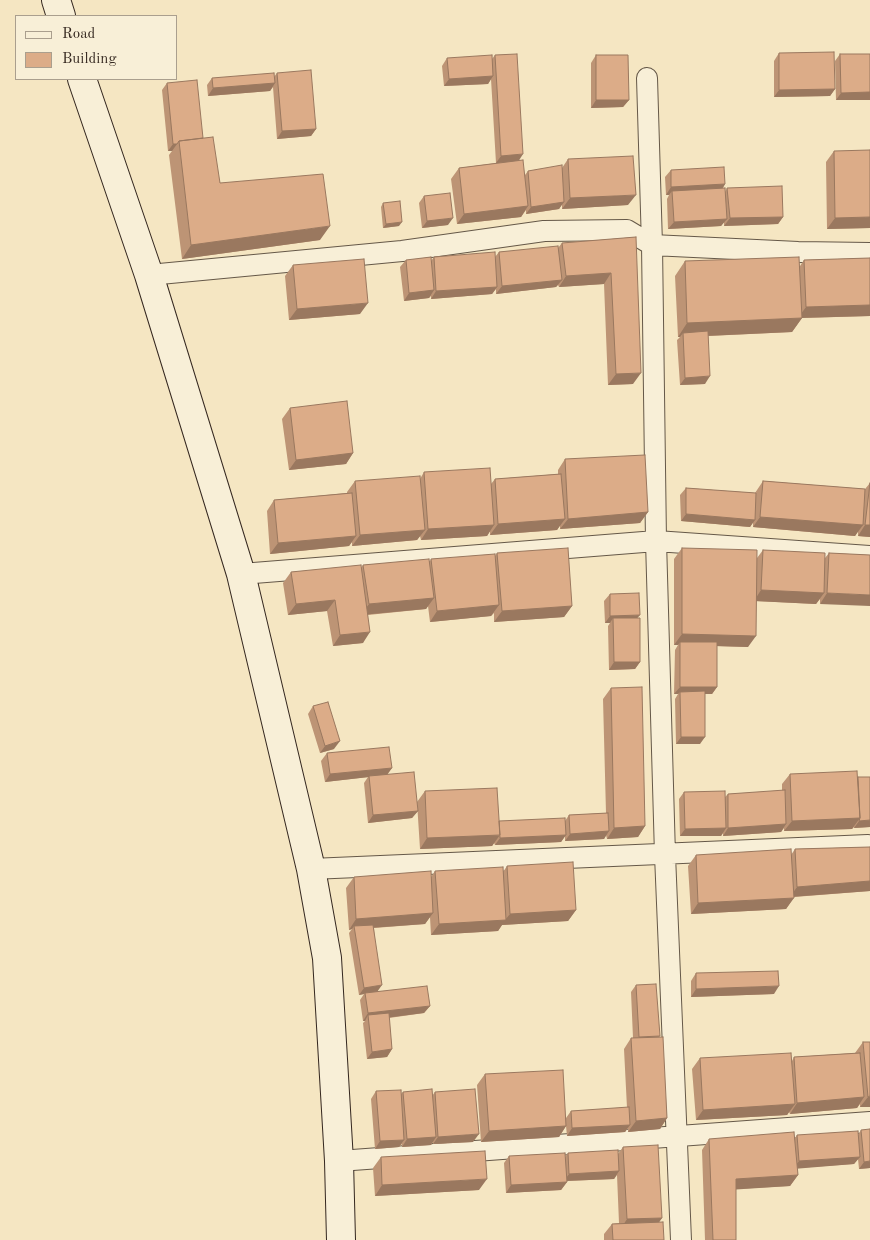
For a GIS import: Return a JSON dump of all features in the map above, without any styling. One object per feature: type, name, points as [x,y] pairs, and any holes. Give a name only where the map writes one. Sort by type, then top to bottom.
[{"type":"main road","points":[[56,0],[61,15]]},
{"type":"main road","points":[[82,80],[149,275],[241,574],[311,869],[328,958],[339,1161],[341,1240]]},
{"type":"street","points":[[647,78],[652,245],[656,541],[665,855],[681,1240]]},
{"type":"street","points":[[149,275],[402,251],[544,231],[627,230],[652,245],[798,252],[870,253]]},
{"type":"street","points":[[241,574],[656,541],[870,556]]},
{"type":"street","points":[[311,869],[868,845]]},
{"type":"street","points":[[339,1161],[870,1122]]},
{"type":"building","points":[[834,52],[835,89],[779,90],[779,53]]},
{"type":"building","points":[[517,54],[523,154],[501,156],[495,55]]},
{"type":"building","points":[[840,54],[870,54],[870,92],[841,93]]},
{"type":"building","points":[[492,55],[493,76],[449,79],[447,58]]},
{"type":"building","points":[[596,55],[628,55],[629,100],[596,100]]},
{"type":"building","points":[[311,70],[316,129],[282,131],[277,73]]},
{"type":"building","points":[[274,73],[275,83],[213,88],[212,78]]},
{"type":"building","points":[[197,80],[203,138],[179,141],[177,144],[173,144],[167,83]]},
{"type":"building","points":[[213,137],[220,183],[323,174],[330,226],[191,245],[179,141]]},
{"type":"building","points":[[870,150],[870,217],[835,218],[834,151]]},
{"type":"building","points":[[633,156],[636,195],[570,198],[568,159]]},
{"type":"building","points":[[523,160],[528,206],[464,214],[459,168]]},
{"type":"building","points":[[562,165],[564,202],[531,207],[528,171]]},
{"type":"building","points":[[724,167],[725,184],[671,187],[671,170]]},
{"type":"building","points":[[782,186],[783,217],[730,218],[727,188]]},
{"type":"building","points":[[725,188],[727,219],[674,222],[672,191]]},
{"type":"building","points":[[450,193],[453,218],[427,221],[424,196]]},
{"type":"building","points":[[400,201],[402,222],[386,224],[383,203]]},
{"type":"building","points":[[636,237],[641,373],[616,374],[611,273],[566,276],[562,243]]},
{"type":"building","points":[[558,246],[562,280],[502,286],[499,252]]},
{"type":"building","points":[[495,252],[497,287],[436,291],[434,257]]},
{"type":"building","points":[[431,257],[434,290],[409,293],[406,260]]},
{"type":"building","points":[[799,257],[802,318],[687,323],[685,261]]},
{"type":"building","points":[[870,258],[870,305],[806,307],[804,260]]},
{"type":"building","points":[[364,259],[368,303],[297,309],[293,265]]},
{"type":"building","points":[[708,331],[710,376],[685,378],[683,333]]},
{"type":"building","points":[[347,401],[353,453],[296,460],[290,408]]},
{"type":"building","points":[[645,455],[648,512],[568,519],[565,459]]},
{"type":"building","points":[[490,468],[494,525],[428,529],[424,472]]},
{"type":"building","points":[[561,474],[565,519],[498,524],[495,479]]},
{"type":"building","points":[[420,476],[425,530],[360,535],[355,481]]},
{"type":"building","points":[[763,481],[865,489],[863,525],[760,517]]},
{"type":"building","points":[[870,483],[870,525],[865,525]]},
{"type":"building","points":[[686,488],[756,493],[755,520],[686,514]]},
{"type":"building","points":[[352,493],[356,536],[278,543],[274,500]]},
{"type":"building","points":[[568,548],[572,606],[502,611],[497,553]]},
{"type":"building","points":[[682,548],[757,550],[756,636],[682,634]]},
{"type":"building","points":[[763,550],[825,553],[824,593],[761,590]]},
{"type":"building","points":[[829,553],[870,555],[870,595],[827,593]]},
{"type":"building","points":[[495,554],[499,605],[437,611],[431,559]]},
{"type":"building","points":[[429,559],[434,598],[369,604],[363,565]]},
{"type":"building","points":[[361,565],[370,632],[340,635],[335,600],[296,604],[291,572]]},
{"type":"building","points":[[639,593],[640,615],[610,616],[610,594]]},
{"type":"building","points":[[613,618],[640,618],[640,662],[614,662]]},
{"type":"building","points":[[680,642],[717,642],[717,687],[680,687]]},
{"type":"building","points":[[642,687],[645,826],[614,828],[611,688]]},
{"type":"building","points":[[705,691],[705,737],[681,737],[680,692]]},
{"type":"building","points":[[328,702],[340,741],[325,746],[313,706]]},
{"type":"building","points":[[389,747],[392,768],[330,774],[327,753]]},
{"type":"building","points":[[857,771],[860,818],[792,821],[790,774]]},
{"type":"building","points":[[414,772],[418,811],[373,815],[369,776]]},
{"type":"building","points":[[858,777],[870,777],[870,820],[859,821]]},
{"type":"building","points":[[497,788],[500,835],[427,838],[425,791]]},
{"type":"building","points":[[785,790],[786,824],[728,828],[728,794]]},
{"type":"building","points":[[725,791],[726,828],[685,829],[684,792]]},
{"type":"building","points":[[608,813],[609,831],[570,834],[569,815]]},
{"type":"building","points":[[565,818],[566,835],[500,838],[499,821]]},
{"type":"building","points":[[870,847],[870,881],[797,887],[795,849]]},
{"type":"building","points":[[791,849],[794,898],[698,903],[696,855]]},
{"type":"building","points":[[573,862],[576,910],[510,914],[507,866]]},
{"type":"building","points":[[503,867],[506,920],[439,924],[435,871]]},
{"type":"building","points":[[431,871],[433,913],[356,919],[354,877]]},
{"type":"building","points":[[373,925],[382,985],[364,988],[354,926]]},
{"type":"building","points":[[778,971],[779,986],[696,989],[696,973]]},
{"type":"building","points":[[656,984],[660,1036],[639,1037],[636,985]]},
{"type":"building","points":[[427,986],[430,1006],[368,1013],[365,993]]},
{"type":"building","points":[[389,1013],[392,1049],[372,1052],[368,1015]]},
{"type":"building","points":[[663,1037],[667,1118],[636,1121],[631,1038]]},
{"type":"building","points":[[863,1042],[870,1042],[870,1096],[868,1097]]},
{"type":"building","points":[[791,1053],[795,1104],[703,1110],[700,1058]]},
{"type":"building","points":[[860,1053],[864,1097],[797,1103],[794,1057]]},
{"type":"building","points":[[563,1070],[566,1126],[489,1131],[485,1074]]},
{"type":"building","points":[[432,1089],[436,1137],[407,1139],[403,1092]]},
{"type":"building","points":[[475,1089],[479,1134],[438,1137],[435,1092]]},
{"type":"building","points":[[401,1090],[404,1140],[380,1141],[376,1091]]},
{"type":"building","points":[[629,1107],[630,1125],[572,1128],[571,1111]]},
{"type":"building","points":[[870,1129],[870,1161],[864,1162],[861,1130]]},
{"type":"building","points":[[858,1131],[860,1157],[799,1161],[797,1135]]},
{"type":"building","points":[[794,1132],[798,1175],[736,1179],[736,1240],[713,1240],[709,1139]]},
{"type":"building","points":[[658,1145],[662,1218],[627,1219],[623,1147]]},
{"type":"building","points":[[618,1150],[619,1171],[569,1174],[568,1153]]},
{"type":"building","points":[[485,1151],[487,1179],[382,1185],[381,1157]]},
{"type":"building","points":[[565,1153],[567,1182],[511,1185],[509,1156]]},
{"type":"building","points":[[663,1222],[664,1240],[613,1240],[612,1224]]}]
